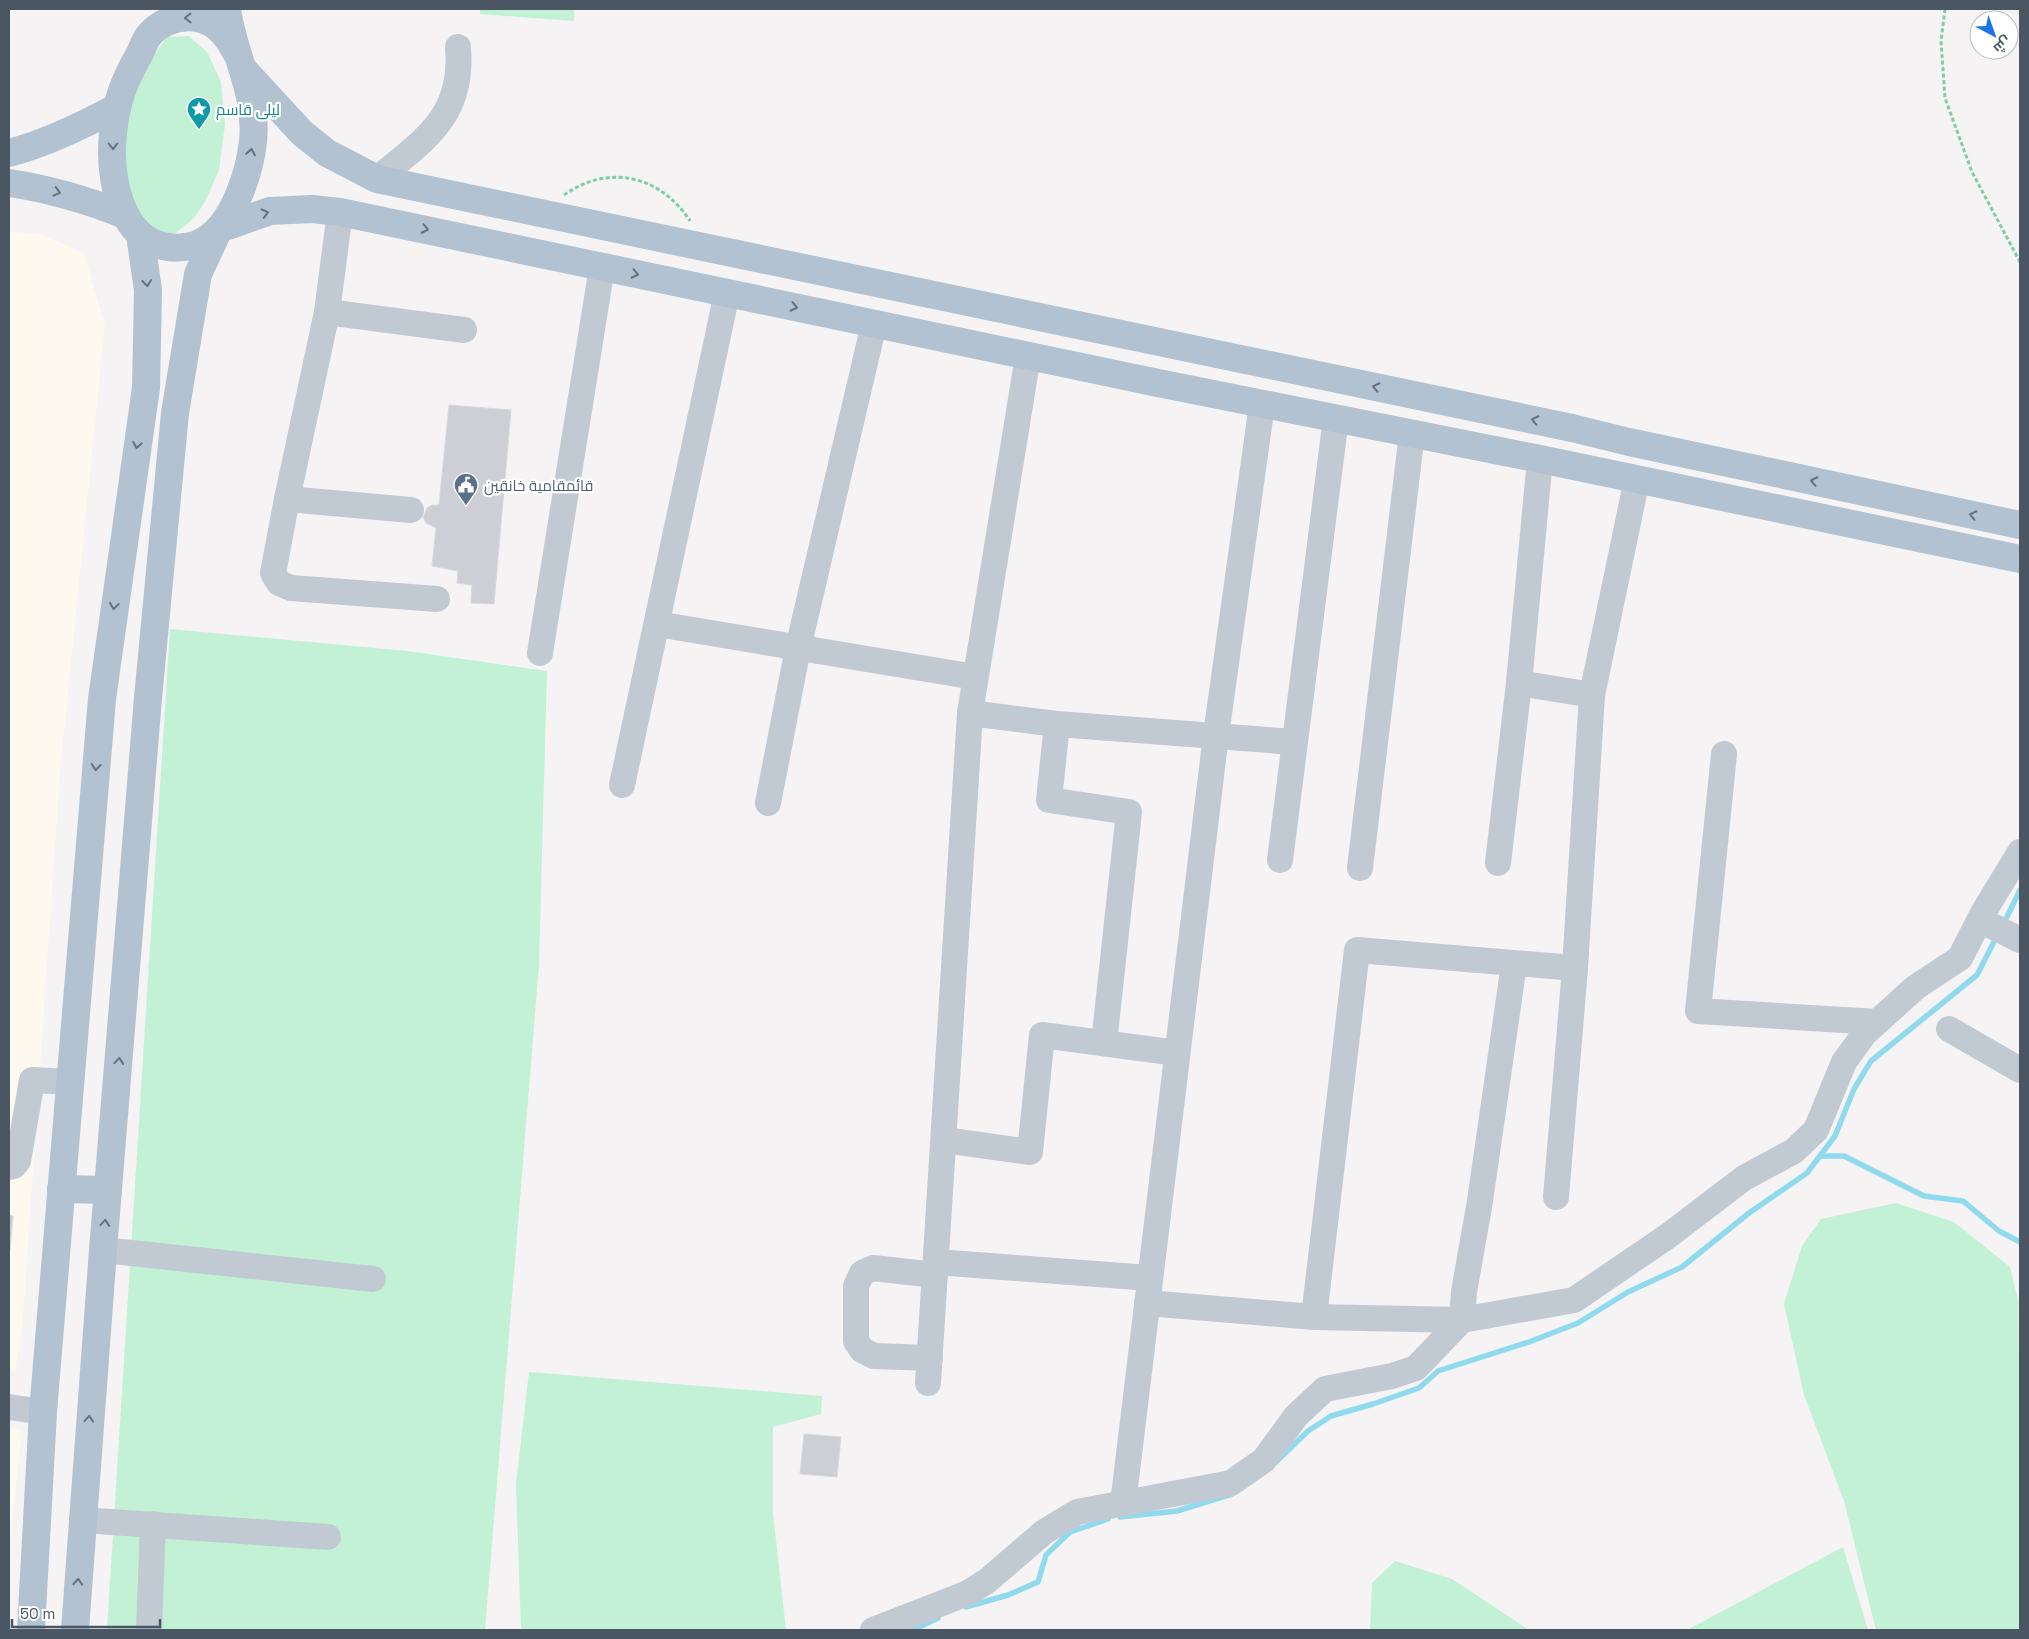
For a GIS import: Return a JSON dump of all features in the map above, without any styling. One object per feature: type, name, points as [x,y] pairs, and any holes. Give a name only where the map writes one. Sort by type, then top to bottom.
[{"type":"main road","points":[[31,1630],[43,1412],[102,699],[146,388],[148,290],[133,225],[118,192],[113,168],[112,144],[119,95],[147,38],[154,9]]},
{"type":"main road","points":[[75,1630],[103,1250],[148,708],[175,413],[198,274],[241,187],[250,158],[253,140],[252,104],[227,9]]},
{"type":"main road","points":[[147,38],[159,26],[173,19],[189,16],[204,19],[218,27],[229,39],[240,62],[302,133],[327,153],[376,179],[1572,428],[1629,442],[2020,525]]},
{"type":"main road","points":[[9,153],[72,131],[117,107]]},
{"type":"main road","points":[[9,182],[48,189],[88,200],[133,225],[162,246],[187,247],[210,238],[219,229],[270,211],[312,209],[340,212],[1028,356],[1630,477],[2020,559]]},
{"type":"main road","points":[[709,249],[718,291]]},
{"type":"main road","points":[[1552,462],[1572,462],[1578,457],[1582,441],[1572,428]]},
{"type":"main road","points":[[1629,442],[1618,451],[1615,458],[1618,471],[1630,477]]},
{"type":"main road","points":[[61,1189],[108,1190]]},
{"type":"street","points":[[376,179],[422,142],[442,119],[450,106],[458,77],[458,47]]},
{"type":"street","points":[[340,212],[327,312],[273,573],[279,583],[291,588],[437,599]]},
{"type":"street","points":[[540,652],[602,267]]},
{"type":"street","points":[[622,785],[658,624],[718,291]]},
{"type":"street","points":[[327,312],[464,330]]},
{"type":"street","points":[[768,803],[798,648],[874,324]]},
{"type":"street","points":[[1028,356],[970,713],[944,1140],[935,1268],[929,1370],[874,1356],[862,1350],[856,1341],[856,1286],[862,1273],[873,1268],[935,1268],[1148,1291],[1314,1317],[1462,1320],[1574,1300],[1668,1236],[1744,1178],[1794,1151],[1816,1130],[1844,1062],[1865,1032],[1916,987],[1960,958],[1983,921],[2020,852]]},
{"type":"street","points":[[1123,1504],[1216,735],[1262,404]]},
{"type":"street","points":[[1280,860],[1336,418]]},
{"type":"street","points":[[1360,868],[1412,433]]},
{"type":"street","points":[[1498,863],[1519,683],[1552,462]]},
{"type":"street","points":[[1556,1197],[1575,968],[1592,695],[1630,477]]},
{"type":"street","points":[[287,499],[411,510]]},
{"type":"street","points":[[658,624],[975,677]]},
{"type":"street","points":[[1519,683],[1592,695]]},
{"type":"street","points":[[970,713],[1057,724],[1294,742]]},
{"type":"street","points":[[1057,724],[1049,800],[1128,812],[1104,1043]]},
{"type":"street","points":[[1724,754],[1698,1010],[1877,1022]]},
{"type":"street","points":[[1983,921],[2015,937]]},
{"type":"street","points":[[1314,1317],[1357,950],[1575,968]]},
{"type":"street","points":[[873,1630],[968,1593],[987,1581],[1044,1532],[1077,1512],[1231,1483],[1264,1460],[1296,1416],[1325,1389],[1392,1376],[1416,1368],[1462,1320],[1464,1292],[1480,1201],[1514,964]]},
{"type":"street","points":[[1949,1029],[2020,1070]]},
{"type":"street","points":[[944,1140],[1030,1152],[1042,1035],[1177,1053]]},
{"type":"street","points":[[9,1167],[14,1166],[18,1161],[20,1079],[70,1082]]},
{"type":"street","points":[[103,1250],[373,1279]]},
{"type":"street","points":[[9,1407],[43,1412]]},
{"type":"street","points":[[82,1520],[328,1537]]},
{"type":"street","points":[[150,1630],[153,1524]]},
{"type":"path","points":[[1944,9],[1941,41],[1945,98],[1972,172],[2020,262]]},
{"type":"path","points":[[545,215],[561,196],[588,182],[618,177],[633,179],[661,190],[673,199],[709,249]]},
{"type":"shaded area","points":[[9,232],[40,234],[84,253],[105,325],[60,773],[22,1333],[15,1372],[9,1371]]},
{"type":"shaded area","points":[[9,1428],[22,1430],[9,1553]]},
{"type":"green space","points":[[480,9],[574,9],[574,21],[480,14]]},
{"type":"green space","points":[[189,36],[207,52],[221,82],[225,124],[219,170],[205,202],[194,218],[176,233],[166,235],[152,230],[138,217],[120,159],[121,116],[150,60],[167,37]]},
{"type":"green space","points":[[170,629],[407,651],[547,671],[539,965],[485,1630],[107,1630]]},
{"type":"green space","points":[[1896,1203],[1954,1222],[2010,1267],[2018,1300],[2020,1630],[1876,1630],[1844,1501],[1804,1395],[1784,1304],[1802,1246],[1821,1219]]},
{"type":"green space","points":[[529,1372],[822,1396],[821,1414],[773,1427],[773,1513],[786,1630],[521,1630],[516,1484]]},
{"type":"green space","points":[[1843,1547],[1868,1630],[1687,1630]]},
{"type":"green space","points":[[1395,1561],[1452,1579],[1529,1630],[1370,1630],[1372,1583]]},
{"type":"building","name":"قائمقامية خانقين","points":[[449,405],[511,410],[494,604],[471,603],[472,585],[457,583],[458,571],[432,566],[436,528],[426,523],[423,517],[427,508],[432,505],[439,505]]},
{"type":"building","points":[[9,1215],[13,1216],[10,1250],[9,1250]]},
{"type":"building","points":[[804,1434],[841,1437],[837,1477],[800,1474]]},
{"type":"waterway","points":[[2003,925],[2020,890]]},
{"type":"waterway","points":[[1276,1462],[1308,1431],[1331,1416],[1419,1388],[1438,1371],[1529,1342],[1578,1323],[1628,1292],[1682,1267],[1749,1213],[1807,1173],[1835,1136],[1854,1089],[1871,1061],[1977,975],[1997,936]]},
{"type":"waterway","points":[[1820,1156],[1844,1156],[1924,1196],[1963,1201],[1999,1231],[2020,1242]]},
{"type":"waterway","points":[[1120,1517],[1177,1511],[1232,1494]]},
{"type":"waterway","points":[[966,1607],[1008,1595],[1038,1582],[1046,1555],[1070,1532],[1108,1519]]},
{"type":"waterway","points":[[913,1630],[938,1618]]},
{"type":"place","name":"ليلى قاسم","points":[[199,130]]},
{"type":"place","name":"قائمقامية خانقين","points":[[466,506]]}]
